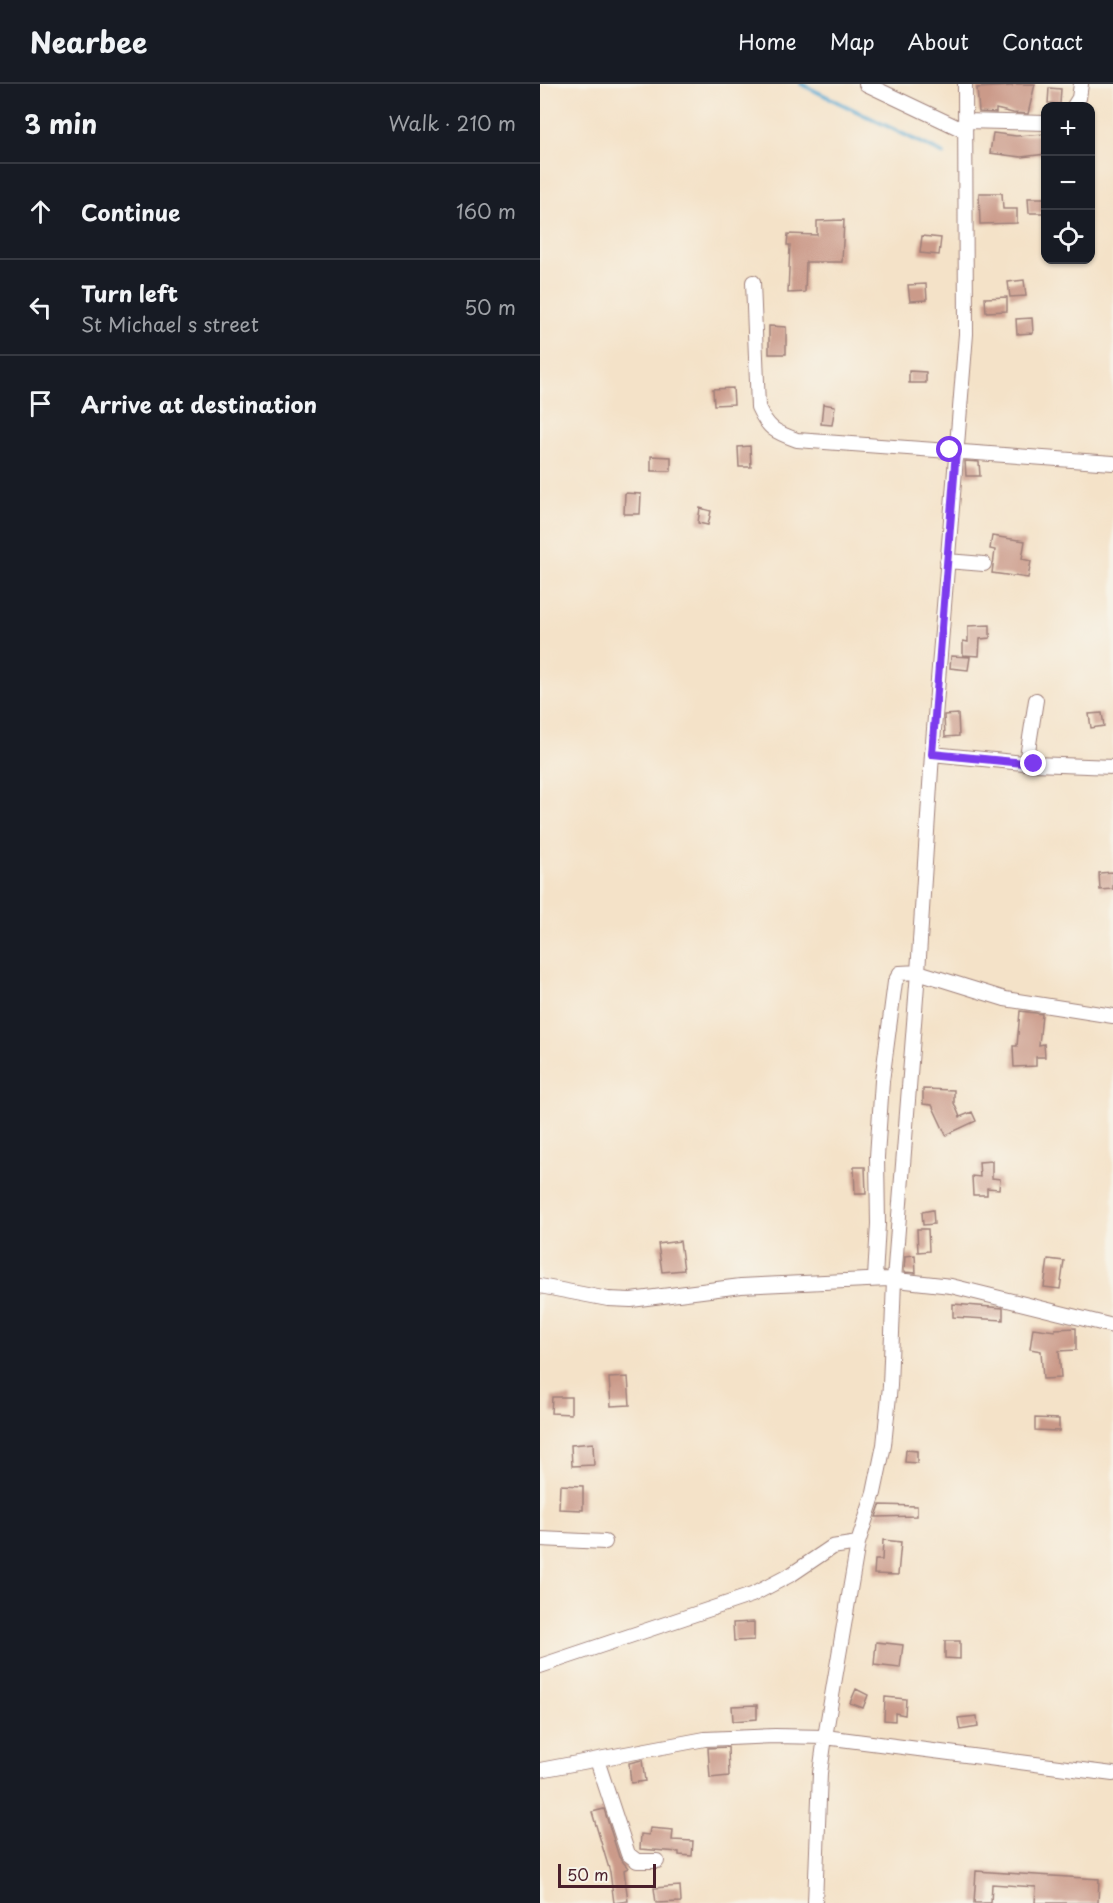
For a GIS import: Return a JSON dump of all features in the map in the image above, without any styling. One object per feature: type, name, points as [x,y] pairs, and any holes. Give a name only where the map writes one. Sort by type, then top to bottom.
[{"type":"street","points":[[866,84],[965,126],[1041,123]]},
{"type":"street","points":[[884,1279],[932,754],[947,561],[949,450],[966,334],[965,84]]},
{"type":"street","points":[[1077,102],[1080,98],[1081,84]]},
{"type":"street","points":[[753,282],[759,407],[766,423],[777,433],[797,440],[1113,463]]},
{"type":"street","points":[[947,561],[984,564]]},
{"type":"street","points":[[1026,763],[1036,700]]},
{"type":"street","points":[[932,754],[1026,763],[1113,767]]},
{"type":"street","points":[[815,1903],[820,1773],[825,1737],[858,1543],[874,1493],[884,1445],[890,1386],[884,1279],[878,1224],[877,1157],[882,1081],[895,982],[897,977],[912,972],[1005,999],[1113,1016]]},
{"type":"street","points":[[540,1286],[608,1299],[631,1300],[741,1287],[884,1279],[951,1286],[1113,1326]]},
{"type":"street","points":[[540,1539],[605,1542]]},
{"type":"street","points":[[540,1666],[752,1595],[792,1574],[832,1547],[858,1543]]},
{"type":"street","points":[[540,1770],[705,1738],[825,1737],[1113,1774]]},
{"type":"street","points":[[597,1760],[628,1854],[637,1861],[657,1861]]},
{"type":"building","points":[[1012,84],[1035,84],[1028,114],[996,109],[996,113],[979,112],[977,88],[1012,86]]},
{"type":"building","points":[[1049,88],[1061,89],[1060,102],[1048,102]]},
{"type":"building","points":[[993,133],[1016,136],[1041,134],[1041,155],[1021,157],[990,153]]},
{"type":"building","points":[[979,193],[1002,193],[1003,209],[1017,209],[1017,223],[980,224]]},
{"type":"building","points":[[1028,198],[1041,198],[1041,213],[1029,213]]},
{"type":"building","points":[[844,220],[842,262],[806,262],[805,292],[788,293],[790,245],[787,245],[788,234],[817,235],[817,221]]},
{"type":"building","points":[[922,236],[941,238],[939,255],[920,253]]},
{"type":"building","points":[[1024,280],[1026,296],[1010,297],[1008,282]]},
{"type":"building","points":[[926,284],[927,300],[910,301],[908,285]]},
{"type":"building","points":[[1007,297],[1007,311],[986,312],[985,298]]},
{"type":"building","points":[[1032,318],[1033,333],[1017,334],[1016,319]]},
{"type":"building","points":[[769,326],[786,327],[786,354],[769,354]]},
{"type":"building","points":[[909,371],[926,372],[926,383],[909,383]]},
{"type":"building","points":[[733,388],[734,404],[714,405],[713,389]]},
{"type":"building","points":[[823,404],[835,406],[832,425],[821,424]]},
{"type":"building","points":[[750,446],[751,467],[739,467],[738,447]]},
{"type":"building","points":[[651,456],[671,457],[671,471],[651,471]]},
{"type":"building","points":[[965,461],[979,462],[980,476],[966,476]]},
{"type":"building","points":[[625,493],[641,494],[640,514],[624,514]]},
{"type":"building","points":[[700,508],[711,511],[708,525],[698,523]]},
{"type":"building","points":[[992,536],[1025,541],[1022,559],[1031,561],[1028,578],[992,573],[995,550],[990,549]]},
{"type":"building","points":[[990,625],[990,638],[980,639],[979,656],[963,655],[963,641],[968,642],[968,626]]},
{"type":"building","points":[[951,656],[970,657],[968,670],[950,668]]},
{"type":"building","points":[[1102,713],[1104,726],[1091,728],[1089,714]]},
{"type":"building","points":[[958,714],[959,736],[945,737],[944,715]]},
{"type":"building","points":[[1113,872],[1113,889],[1100,890],[1099,873]]},
{"type":"building","points":[[1020,1011],[1042,1014],[1039,1045],[1044,1044],[1045,1057],[1036,1057],[1036,1066],[1014,1067],[1013,1046],[1017,1046]]},
{"type":"building","points":[[923,1089],[954,1090],[954,1103],[960,1117],[972,1112],[976,1121],[946,1135],[932,1105],[923,1104]]},
{"type":"building","points":[[992,1161],[992,1178],[1000,1179],[999,1189],[987,1188],[987,1195],[973,1195],[972,1176],[980,1177],[979,1162]]},
{"type":"building","points":[[854,1167],[865,1167],[866,1194],[855,1194]]},
{"type":"building","points":[[933,1210],[934,1224],[923,1225],[922,1212]]},
{"type":"building","points":[[917,1229],[928,1229],[929,1251],[918,1252]]},
{"type":"building","points":[[680,1241],[684,1270],[662,1272],[658,1244]]},
{"type":"building","points":[[915,1255],[916,1273],[904,1272],[905,1256]]},
{"type":"building","points":[[1048,1259],[1064,1261],[1060,1289],[1044,1287]]},
{"type":"building","points":[[953,1304],[1003,1308],[1003,1320],[953,1317]]},
{"type":"building","points":[[1033,1328],[1055,1331],[1055,1329],[1076,1328],[1076,1350],[1059,1351],[1061,1378],[1043,1379],[1041,1351],[1030,1349]]},
{"type":"building","points":[[628,1377],[630,1405],[611,1406],[609,1378]]},
{"type":"building","points":[[552,1397],[571,1397],[571,1414],[551,1413]]},
{"type":"building","points":[[1035,1418],[1059,1419],[1059,1431],[1035,1430]]},
{"type":"building","points":[[593,1443],[594,1465],[572,1466],[571,1445]]},
{"type":"building","points":[[906,1450],[917,1451],[917,1463],[905,1462]]},
{"type":"building","points":[[560,1485],[583,1486],[583,1510],[559,1509]]},
{"type":"building","points":[[880,1505],[917,1506],[917,1516],[876,1517]]},
{"type":"building","points":[[883,1540],[901,1542],[898,1575],[874,1574],[875,1560],[882,1560]]},
{"type":"building","points":[[754,1622],[754,1640],[734,1641],[733,1623]]},
{"type":"building","points":[[945,1641],[960,1641],[960,1659],[945,1658]]},
{"type":"building","points":[[876,1642],[903,1645],[900,1668],[874,1665]]},
{"type":"building","points":[[856,1689],[868,1695],[863,1708],[850,1703]]},
{"type":"building","points":[[885,1697],[906,1699],[905,1715],[895,1713],[895,1721],[884,1720]]},
{"type":"building","points":[[757,1705],[757,1719],[733,1721],[732,1706]]},
{"type":"building","points":[[977,1716],[978,1727],[960,1730],[958,1718]]},
{"type":"building","points":[[728,1747],[729,1776],[710,1778],[708,1748]]},
{"type":"building","points":[[642,1760],[645,1781],[631,1783],[629,1763]]},
{"type":"building","points":[[604,1809],[619,1857],[628,1868],[624,1870],[628,1901],[614,1903],[610,1872],[592,1812]]},
{"type":"building","points":[[650,1828],[673,1830],[672,1840],[693,1841],[692,1856],[679,1855],[679,1852],[640,1849],[641,1834],[649,1835]]},
{"type":"building","points":[[976,1871],[1099,1879],[1098,1903],[1035,1903],[1036,1887],[992,1884],[991,1903],[974,1903]]},
{"type":"building","points":[[680,1886],[681,1902],[656,1903],[654,1888]]},
{"type":"waterway","points":[[801,84],[944,154]]},
{"type":"route","points":[[950,450],[956,451],[932,754],[1034,764]]}]
